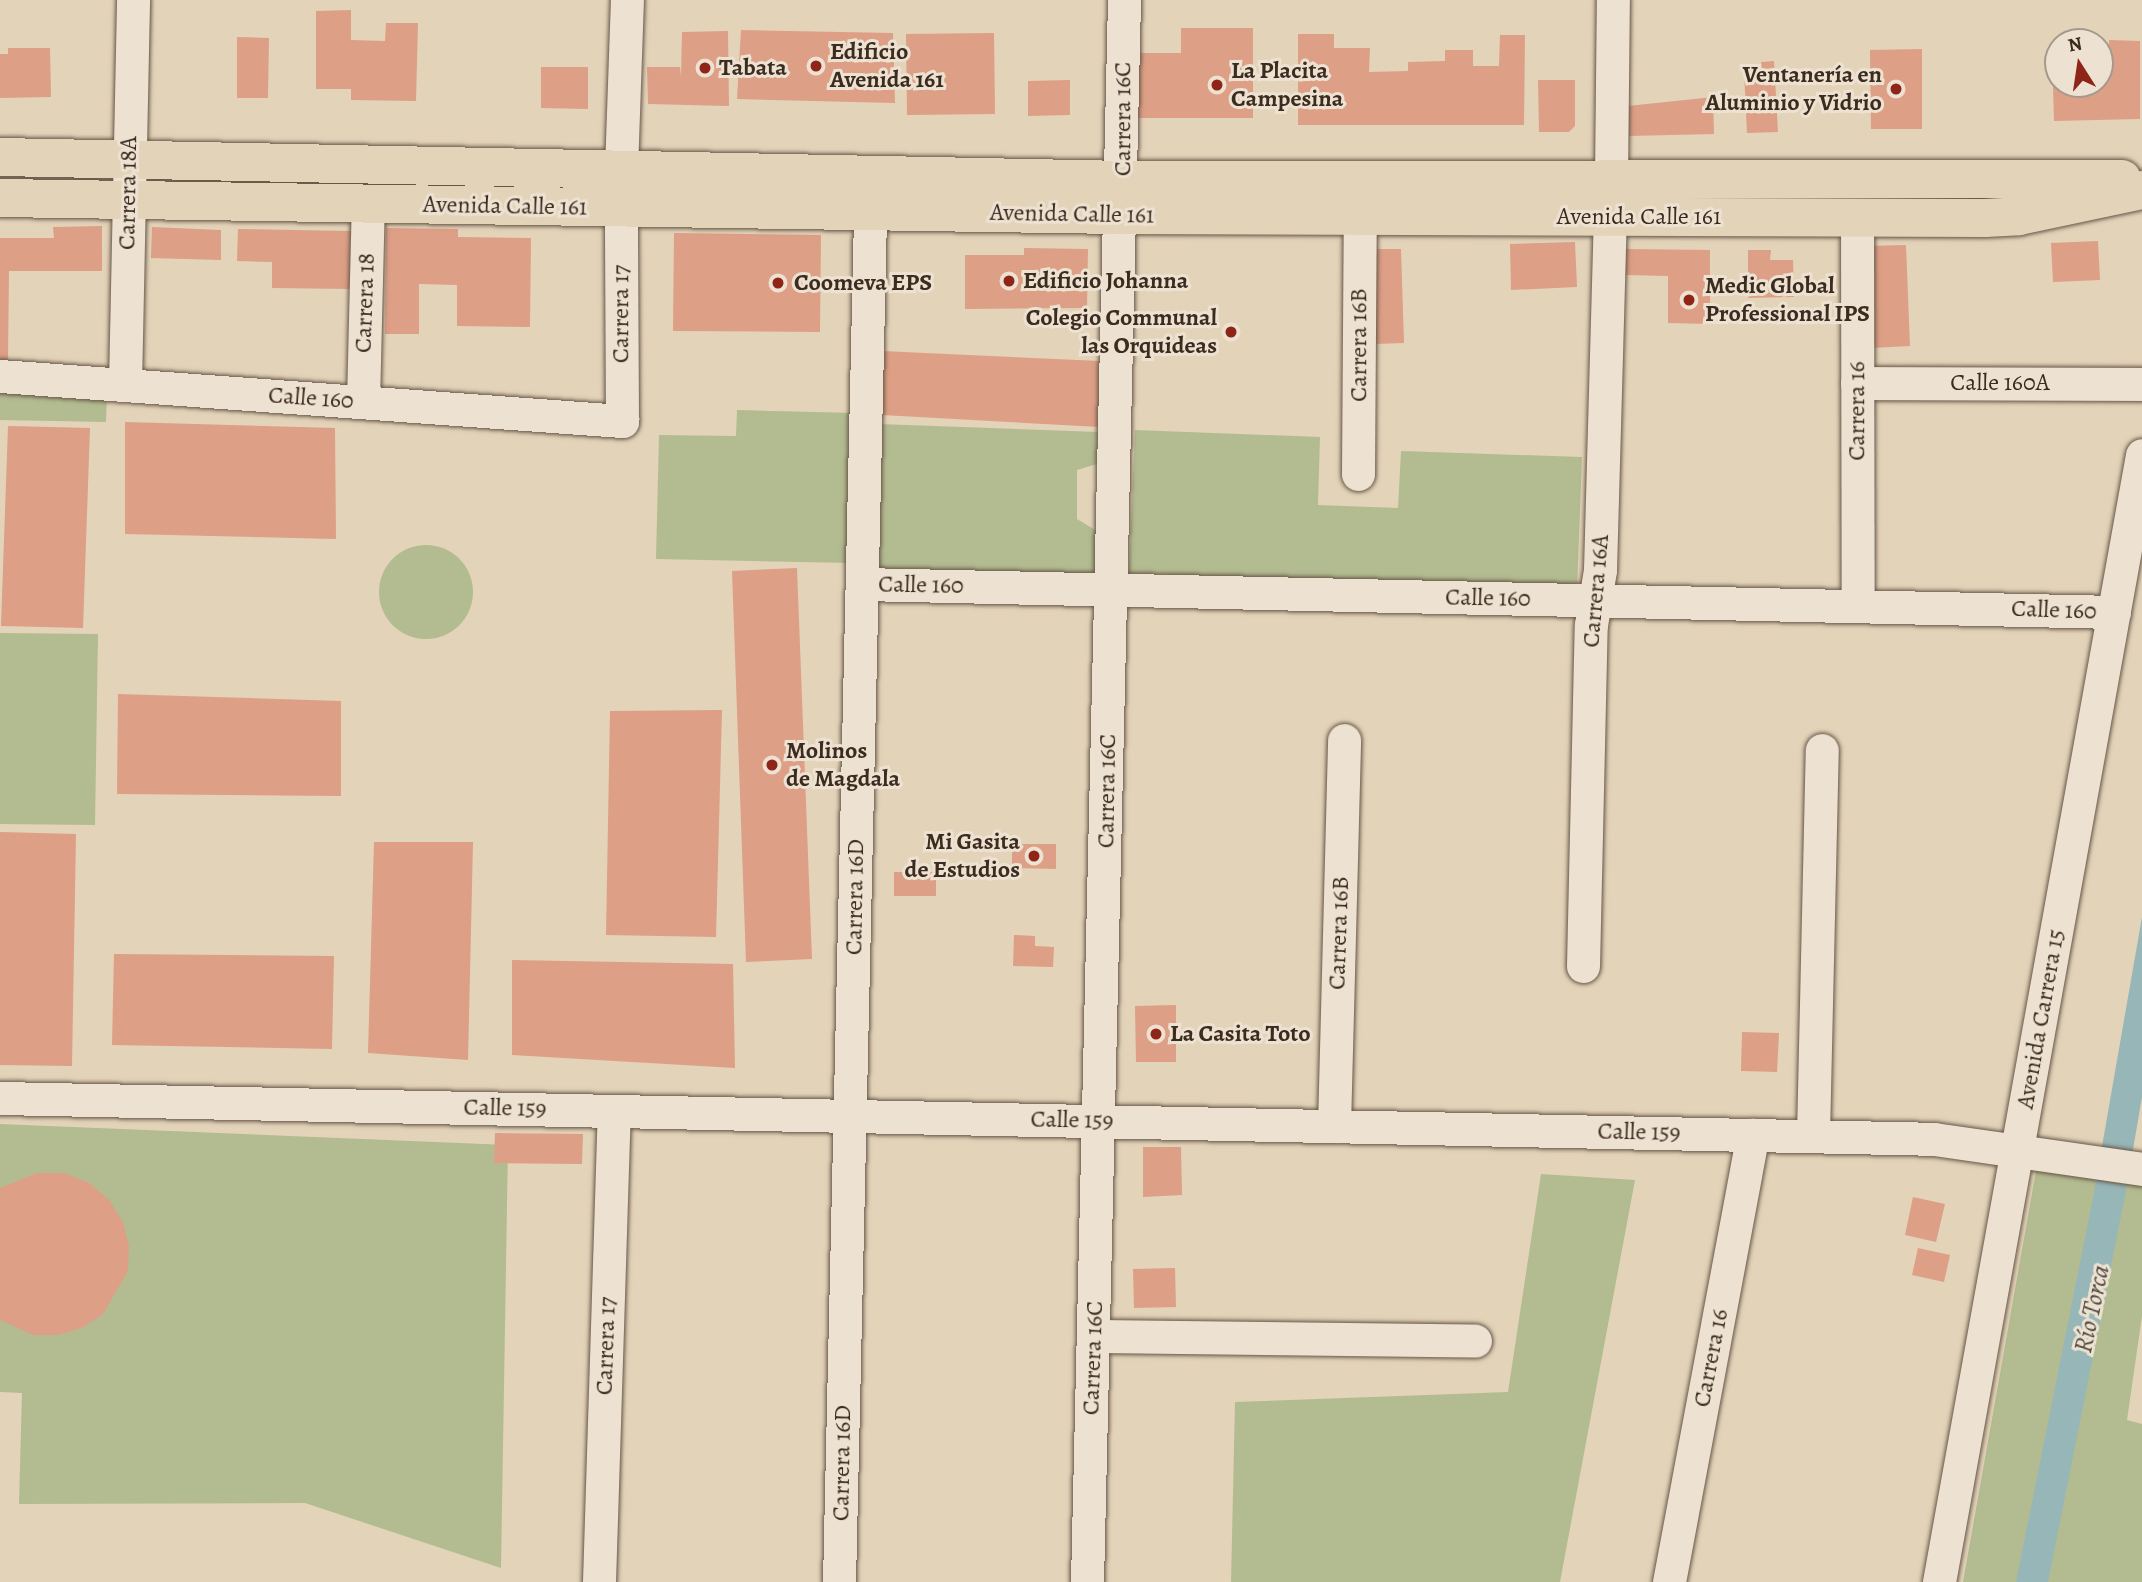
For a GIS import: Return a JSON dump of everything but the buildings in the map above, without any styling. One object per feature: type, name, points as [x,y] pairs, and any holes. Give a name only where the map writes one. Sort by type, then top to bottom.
[{"type":"main road","name":"Avenida Calle 161","points":[[0,157],[621,170],[1122,198],[1360,216],[2020,216],[2142,190]]},
{"type":"main road","name":"Avenida Calle 161","points":[[0,198],[870,211],[1122,198],[1612,179],[2142,179]]},
{"type":"street","name":"Carrera 18A","points":[[125,385],[133,0]]},
{"type":"street","points":[[621,170],[626,0]]},
{"type":"street","name":"Carrera 16C","points":[[1087,1582],[1122,198],[1124,0]]},
{"type":"street","points":[[1612,179],[1613,0]]},
{"type":"street","name":"Carrera 18","points":[[363,402],[368,204]]},
{"type":"street","name":"Carrera 17","points":[[621,208],[621,421]]},
{"type":"street","name":"Carrera 16D","points":[[839,1582],[870,211]]},
{"type":"street","name":"Carrera 16B","points":[[1358,474],[1360,216]]},
{"type":"street","name":"Carrera 16A","points":[[1583,967],[1595,601],[1600,570],[1610,216]]},
{"type":"street","name":"Carrera 16","points":[[1857,217],[1858,606]]},
{"type":"street","name":"Calle 160","points":[[0,376],[621,421]]},
{"type":"street","name":"Calle 160A","points":[[1857,383],[2142,384]]},
{"type":"street","name":"Avenida Carrera 15","points":[[1939,1582],[2028,1151],[2114,612],[2142,456]]},
{"type":"street","name":"Calle 160","points":[[862,584],[2114,612]]},
{"type":"street","name":"Carrera 16B","points":[[1334,1126],[1344,740]]},
{"type":"street","points":[[1813,1136],[1822,750]]},
{"type":"street","name":"Calle 159","points":[[0,1098],[1934,1139],[2142,1170]]},
{"type":"street","name":"Carrera 17","points":[[599,1582],[614,1111]]},
{"type":"street","name":"Carrera 16","points":[[1669,1582],[1753,1135]]},
{"type":"street","points":[[1093,1336],[1475,1341]]},
{"type":"green space","points":[[0,386],[107,392],[106,422],[0,420]]},
{"type":"green space","points":[[737,410],[855,413],[851,563],[656,559],[659,435],[736,436]]},
{"type":"green space","points":[[878,424],[1098,432],[1097,464],[1077,470],[1077,519],[1097,531],[1095,576],[873,568]]},
{"type":"green space","points":[[1135,430],[1320,437],[1318,505],[1398,508],[1401,451],[1582,457],[1577,589],[1129,573]]},
{"type":"green space","points":[[417,545],[435,545],[460,558],[470,574],[473,592],[470,610],[460,626],[435,639],[417,639],[392,626],[379,601],[379,583],[392,558]]},
{"type":"green space","points":[[0,633],[98,634],[95,825],[0,824]]},
{"type":"green space","points":[[0,1124],[508,1145],[501,1568],[305,1503],[19,1504],[22,1393],[0,1392]]},
{"type":"green space","points":[[2036,1171],[2142,1182],[2142,1316],[2127,1420],[2142,1424],[2142,1582],[1963,1582]]},
{"type":"green space","points":[[1541,1174],[1635,1180],[1560,1582],[1231,1582],[1235,1402],[1508,1392]]},
{"type":"water","name":"Río Torca","points":[[2142,917],[2142,1097],[2125,1196],[2048,1582],[2016,1582],[2093,1198]]},
{"type":"place","name":"Edificio Avenida 161","points":[[816,66]]},
{"type":"place","name":"Tabata","points":[[705,68]]},
{"type":"place","name":"La Placita Campesina","points":[[1217,85]]},
{"type":"place","name":"Ventanería en Aluminio y Vidrio","points":[[1896,89]]},
{"type":"place","name":"Edificio Johanna","points":[[1009,281]]},
{"type":"place","name":"Coomeva EPS","points":[[778,283]]},
{"type":"place","name":"Medic Global Professional IPS","points":[[1689,300]]},
{"type":"place","name":"Colegio Communal las Orquideas","points":[[1231,332]]},
{"type":"place","name":"Molinos de Magdala","points":[[772,765]]},
{"type":"place","name":"Mi Gasita de Estudios","points":[[1034,856]]},
{"type":"place","name":"La Casita Toto","points":[[1156,1034]]}]
